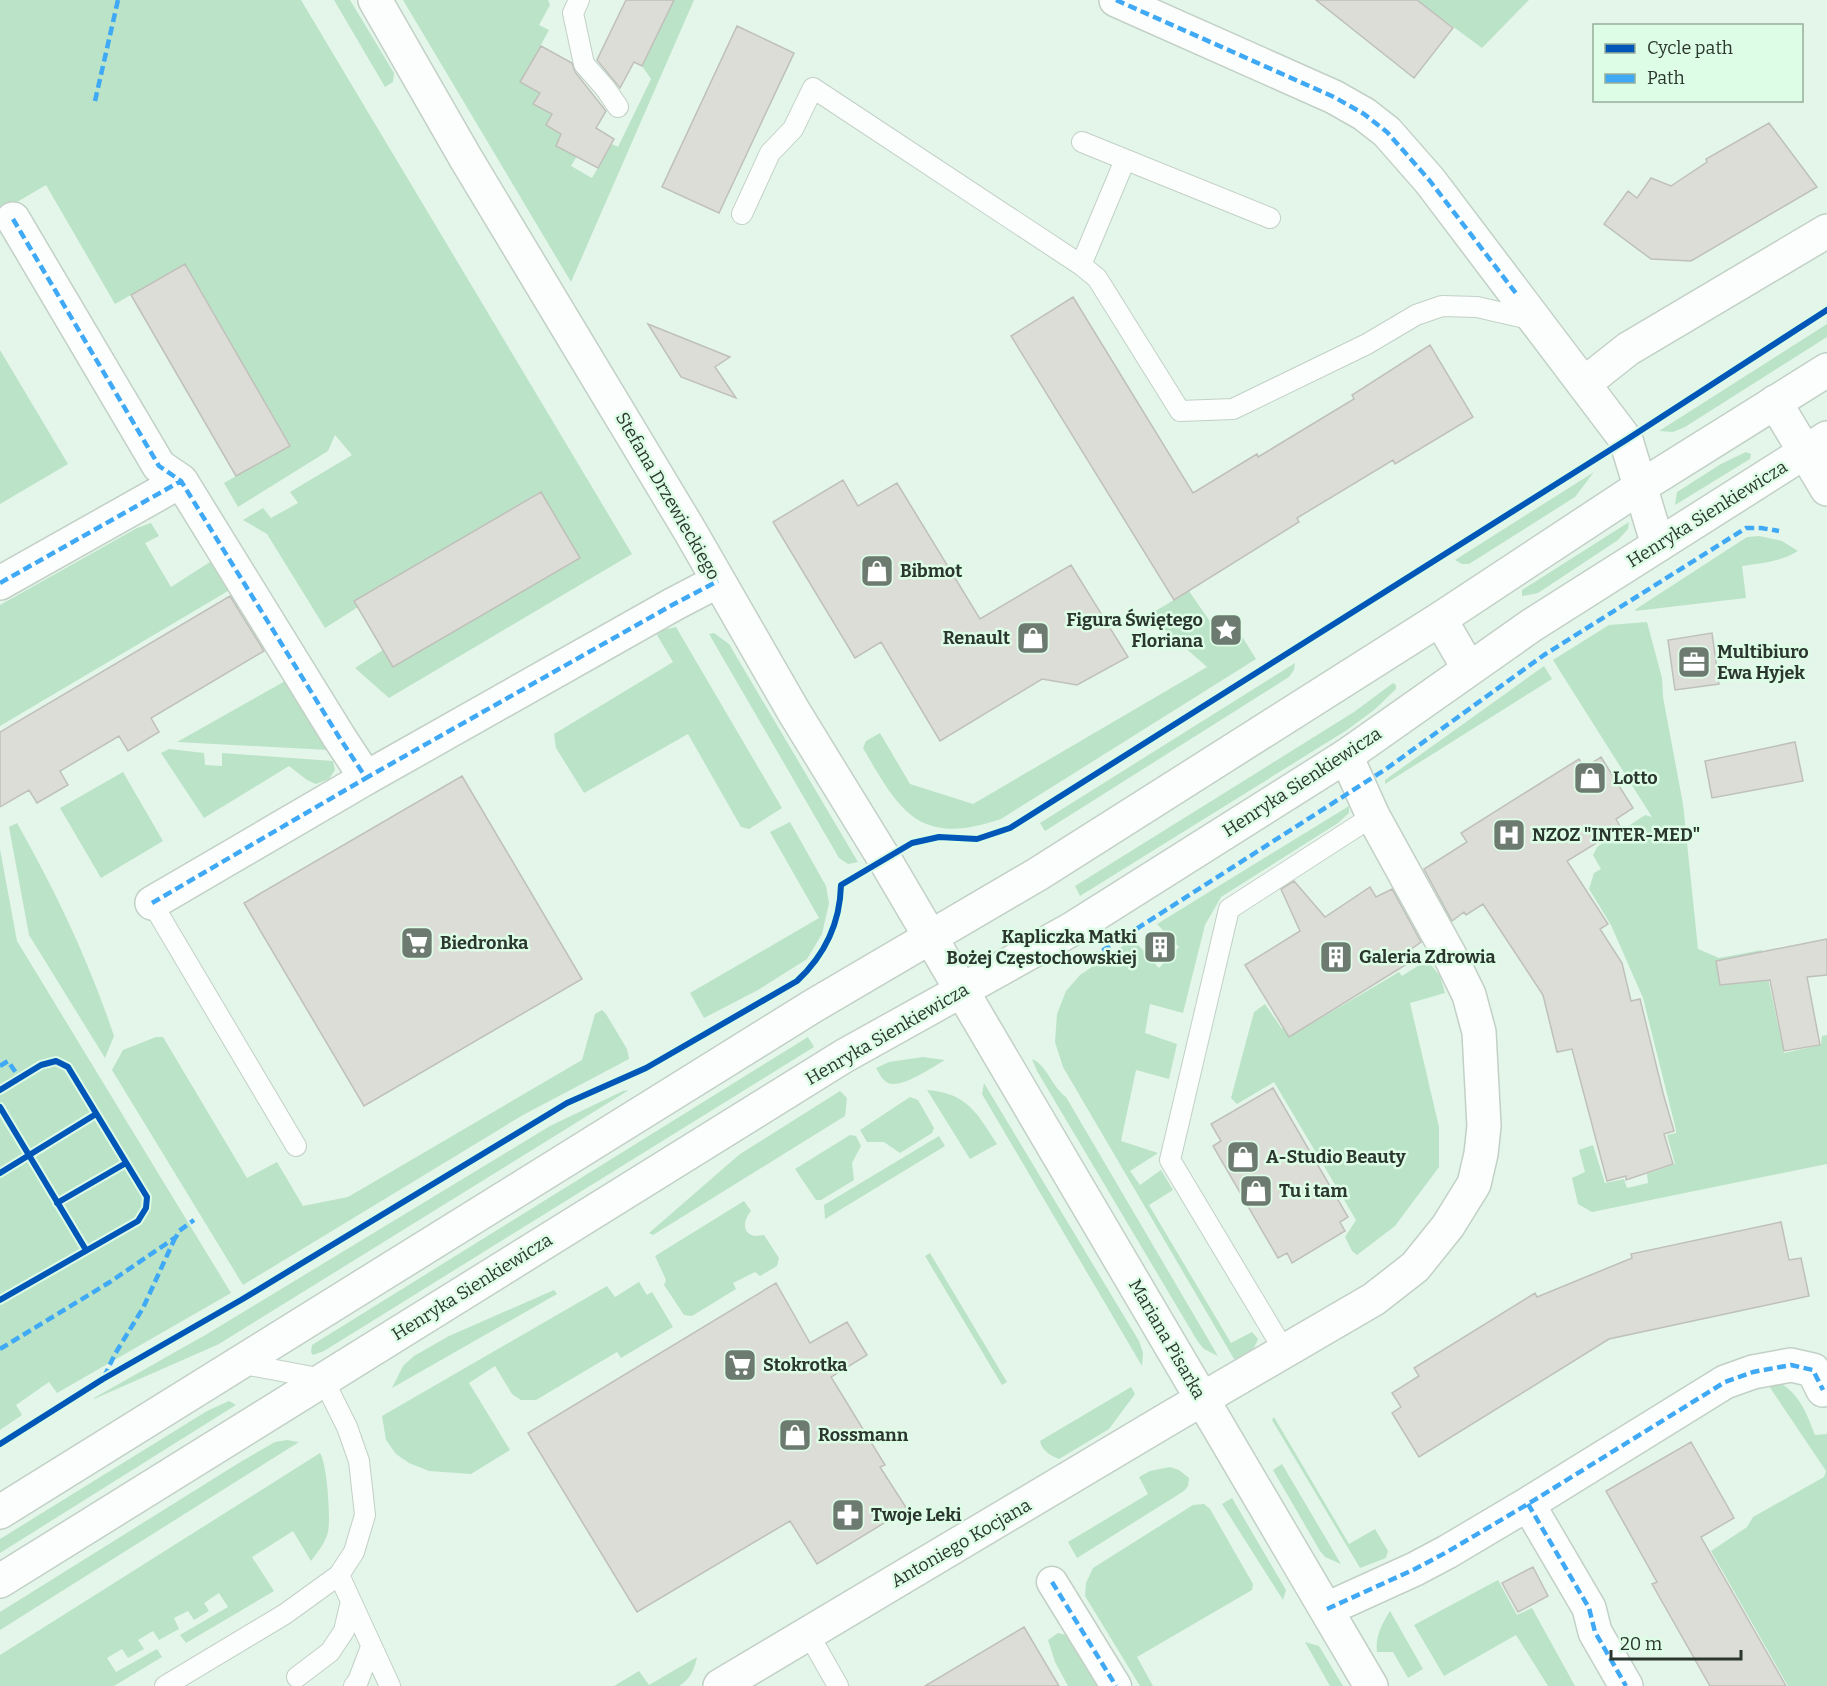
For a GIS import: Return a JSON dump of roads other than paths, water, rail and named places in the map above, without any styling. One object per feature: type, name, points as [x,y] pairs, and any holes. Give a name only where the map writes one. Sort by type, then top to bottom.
[{"type":"street","name":"Stefana Drzewieckiego","points":[[375,0],[465,158],[581,348],[962,992]]},
{"type":"street","points":[[1116,0],[1334,97],[1364,114],[1387,132],[1430,181],[1626,440],[1658,545]]},
{"type":"street","points":[[12,219],[159,466],[181,481],[366,778]]},
{"type":"street","points":[[1585,383],[1628,350],[1827,231]]},
{"type":"street","points":[[0,1512],[813,1006],[1038,874],[1440,619],[1640,487],[1827,370]]},
{"type":"street","points":[[1775,402],[1816,445],[1827,489]]},
{"type":"street","name":"Henryka Sienkiewicza","points":[[0,1581],[844,1056],[1072,930],[1346,756],[1542,619],[1816,445]]},
{"type":"street","points":[[0,583],[181,481]]},
{"type":"street","points":[[152,903],[366,778],[718,581]]},
{"type":"street","points":[[1440,619],[1469,669]]},
{"type":"street","name":"Antoniego Kocjana","points":[[720,1686],[1374,1299],[1415,1267],[1448,1226],[1474,1184],[1481,1154],[1484,1126],[1479,1032],[1469,995],[1373,816],[1346,756]]},
{"type":"street","name":"Mariana Pisarka","points":[[962,992],[1371,1686]]},
{"type":"street","points":[[1327,1609],[1415,1569],[1528,1504],[1725,1382],[1753,1372],[1791,1365],[1813,1370],[1823,1390]]},
{"type":"street","points":[[1528,1504],[1590,1608],[1595,1632],[1626,1686]]},
{"type":"street","points":[[1053,1582],[1116,1686]]},
{"type":"lane","points":[[579,0],[573,13],[584,63],[618,107]]},
{"type":"lane","points":[[742,214],[770,153],[793,129],[813,88],[1081,265],[1097,278],[1180,411],[1233,409],[1367,344],[1416,315],[1442,306],[1477,307],[1534,320]]},
{"type":"lane","points":[[1082,142],[1270,218]]},
{"type":"lane","points":[[1081,265],[1125,160]]},
{"type":"lane","points":[[1285,1352],[1170,1160],[1229,909],[1373,816]]},
{"type":"lane","points":[[152,903],[296,1146]]},
{"type":"lane","points":[[165,1686],[285,1614],[339,1575],[354,1552],[365,1515],[359,1461],[347,1427],[323,1379],[239,1363]]},
{"type":"lane","points":[[339,1575],[390,1686]]},
{"type":"lane","points":[[297,1677],[330,1652],[345,1631],[351,1600]]},
{"type":"lane","points":[[808,1633],[838,1686]]},
{"type":"lane","points":[[354,1686],[371,1647]]},
{"type":"place","name":"Bibmot","points":[[877,571]]},
{"type":"place","name":"Figura Świętego Floriana","points":[[1226,630]]},
{"type":"place","name":"Renault","points":[[1033,638]]},
{"type":"place","name":"Multibiuro Ewa Hyjek","points":[[1694,662]]},
{"type":"place","name":"Lotto","points":[[1590,778]]},
{"type":"place","name":"NZOZ \"INTER-MED\"","points":[[1509,835]]},
{"type":"place","name":"Biedronka","points":[[417,943]]},
{"type":"place","name":"Kapliczka Matki Bożej Częstochowskiej","points":[[1160,947]]},
{"type":"place","name":"Galeria Zdrowia","points":[[1336,957]]},
{"type":"place","name":"A-Studio Beauty","points":[[1243,1157]]},
{"type":"place","name":"Tu i tam","points":[[1256,1191]]},
{"type":"place","name":"Stokrotka","points":[[740,1365]]},
{"type":"place","name":"Rossmann","points":[[795,1435]]},
{"type":"place","name":"Twoje Leki","points":[[848,1515]]}]
